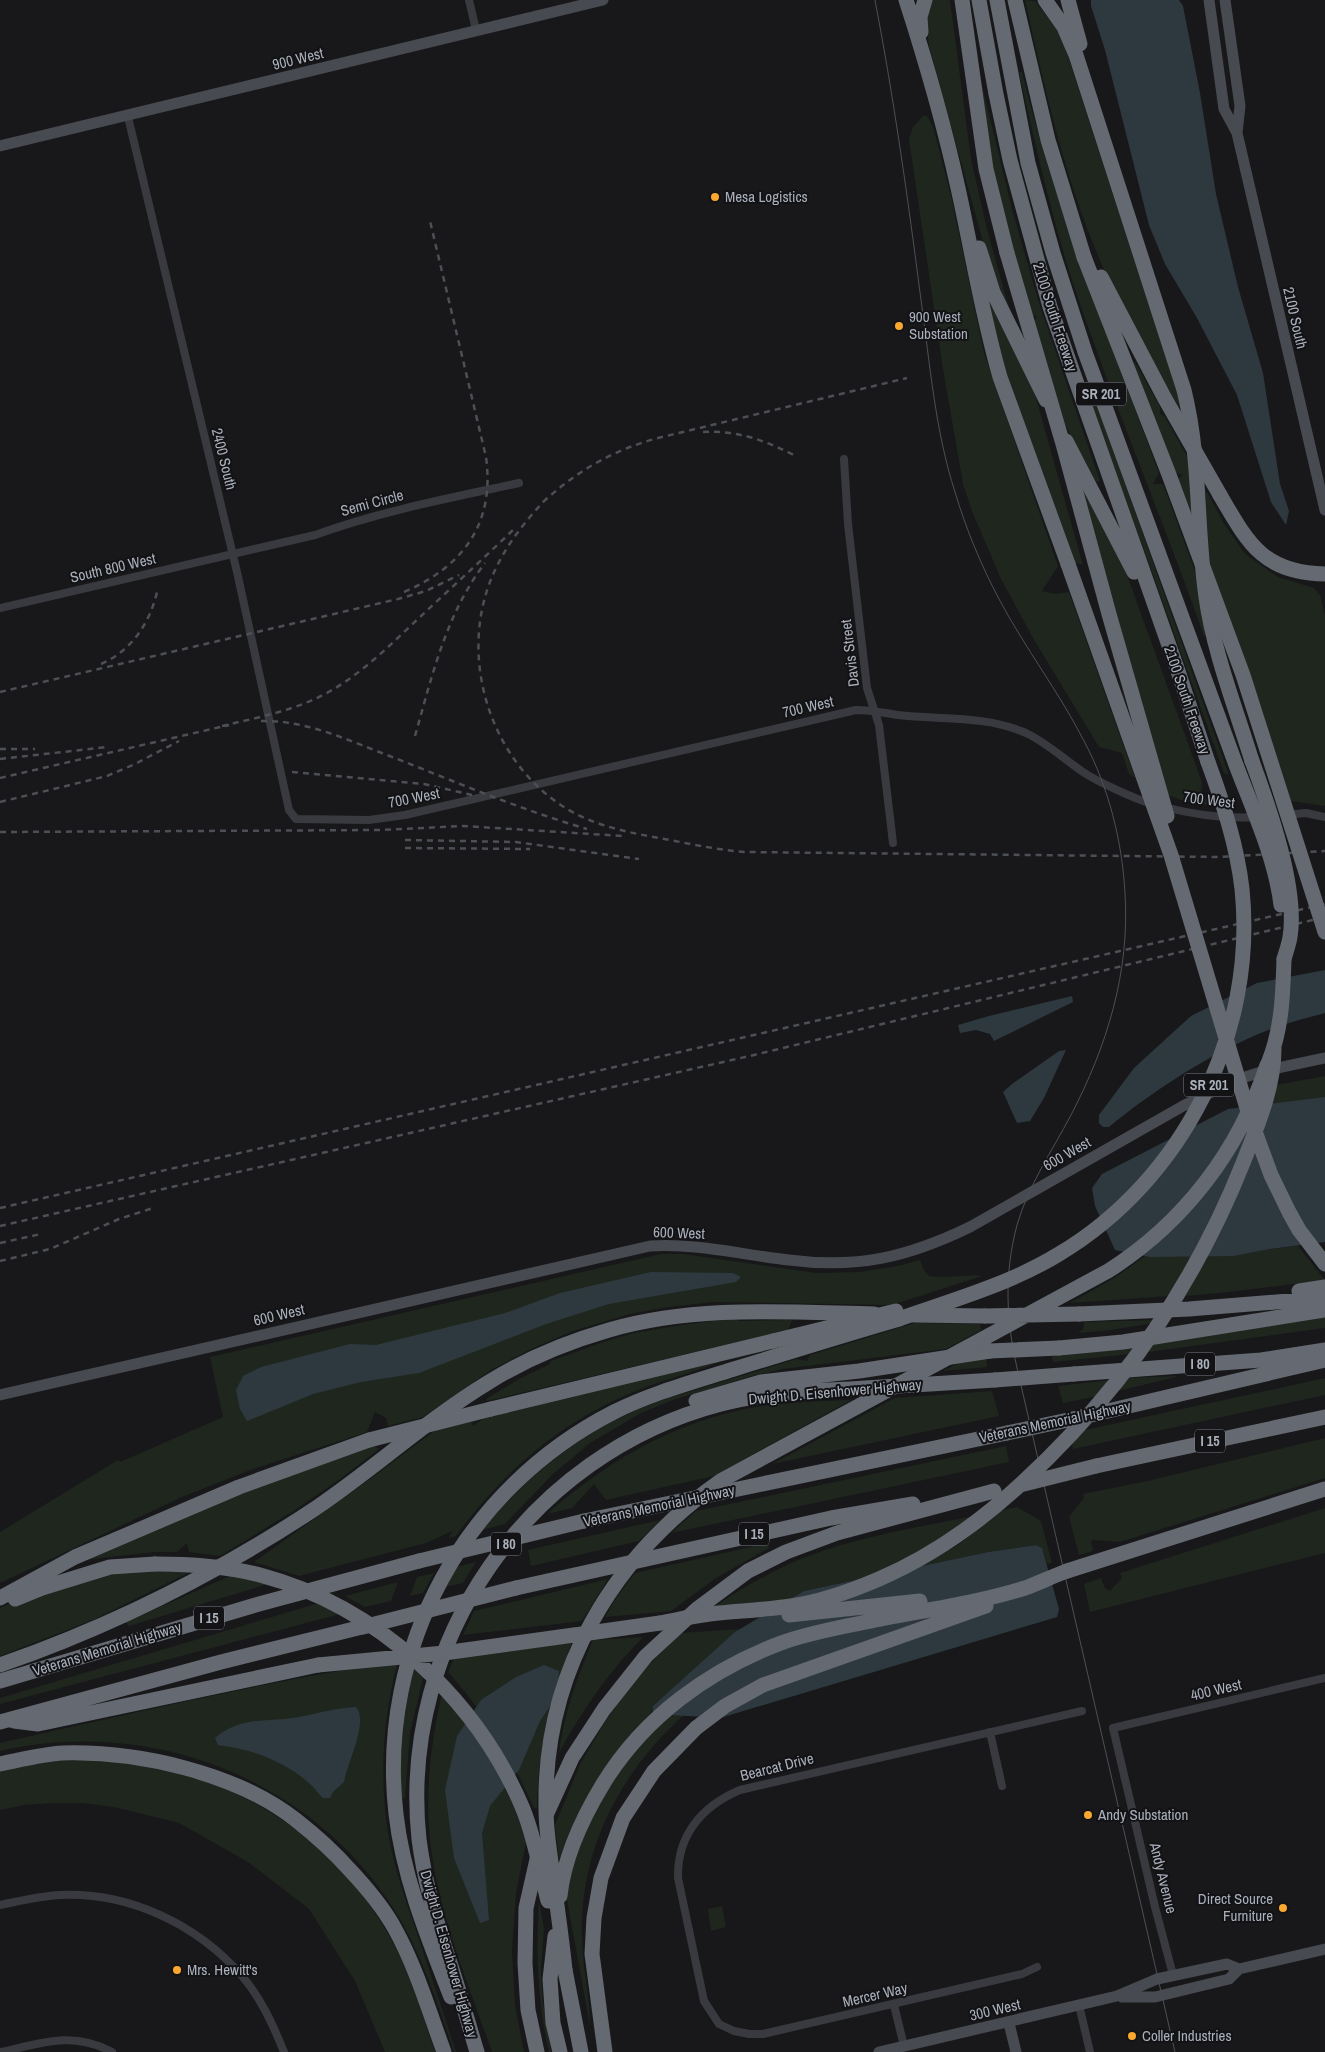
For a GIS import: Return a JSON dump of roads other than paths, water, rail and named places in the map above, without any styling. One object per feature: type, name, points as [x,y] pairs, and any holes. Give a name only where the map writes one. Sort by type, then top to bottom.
[{"type":"highway","points":[[906,0],[923,52],[957,186],[993,354],[1171,855],[1249,1116],[1271,1175],[1299,1230],[1325,1264]]},
{"type":"highway","points":[[923,52],[920,17],[925,0]]},
{"type":"highway","points":[[1015,0],[1048,140],[1072,215],[1243,674],[1325,932]]},
{"type":"highway","points":[[1045,0],[1056,14],[1070,39],[1097,116],[1126,213],[1179,371],[1191,415],[1198,476],[1206,598],[1214,636],[1252,761],[1270,812],[1286,881],[1290,904],[1290,936],[1284,959]]},
{"type":"highway","points":[[1068,0],[1090,76],[1097,116]]},
{"type":"highway","points":[[962,3],[986,169],[1007,253],[1063,444],[1182,870],[1201,958]]},
{"type":"highway","name":"2100 South Freeway","points":[[964,1296],[1008,1280],[1066,1250],[1106,1221],[1136,1193],[1163,1162],[1187,1126],[1209,1086],[1222,1052],[1238,994],[1244,926],[1242,888],[1224,806],[1050,307],[1010,160],[980,5]]},
{"type":"highway","name":"2100 South Freeway","points":[[998,6],[1028,163],[1053,253],[1086,352],[1261,830],[1272,868],[1280,902],[1284,959],[1281,1011],[1274,1049]]},
{"type":"highway","points":[[957,186],[994,292],[1088,484],[1127,557],[1178,671]]},
{"type":"highway","points":[[1087,255],[1164,397],[1246,539],[1269,560],[1296,571],[1325,574]]},
{"type":"highway","points":[[2,1721],[38,1724],[318,1665],[444,1653],[660,1623],[707,1614],[792,1606],[834,1595],[880,1579],[920,1559],[971,1527],[1007,1498],[1082,1424],[1125,1373],[1161,1321],[1204,1247],[1226,1203],[1250,1143],[1274,1069],[1274,1049]]},
{"type":"highway","points":[[565,1970],[546,1826],[548,1757],[558,1708],[573,1660],[596,1614],[623,1571],[668,1522],[722,1480],[1108,1271],[1140,1249],[1178,1214],[1200,1190],[1222,1160],[1250,1110],[1274,1049]]},
{"type":"highway","points":[[1189,1309],[1325,1287]]},
{"type":"highway","points":[[0,1598],[75,1557],[239,1487],[369,1440],[773,1340],[964,1296]]},
{"type":"highway","points":[[475,2052],[436,1959],[414,1894],[401,1847],[395,1799],[394,1750],[399,1701],[411,1650],[429,1604],[447,1569],[488,1511],[523,1474],[561,1444],[603,1418],[649,1397],[964,1296]]},
{"type":"highway","points":[[0,1665],[94,1629],[205,1575],[248,1551],[317,1507],[490,1382],[532,1358],[579,1339],[617,1327],[658,1318],[724,1311],[985,1316],[1079,1314],[1189,1309],[1325,1298]]},
{"type":"highway","points":[[635,1437],[667,1412],[719,1393],[752,1384],[859,1371],[990,1351],[1059,1348],[1123,1342],[1325,1310]]},
{"type":"highway","name":"Dwight D. Eisenhower Highway","points":[[475,2052],[431,1904],[419,1839],[418,1774],[421,1741],[441,1660],[459,1617],[493,1560],[536,1510],[560,1488],[600,1458],[635,1437],[694,1412],[750,1397],[1261,1360],[1325,1350]]},
{"type":"highway","name":"Veterans Memorial Highway","points":[[0,1681],[259,1604],[420,1561],[584,1521],[1082,1417],[1325,1360]]},
{"type":"highway","name":"I 15","points":[[2,1721],[212,1665],[516,1588],[831,1518],[1018,1486],[1096,1466],[1325,1417]]},
{"type":"highway","points":[[560,2052],[553,2023],[550,1979],[560,1890],[571,1852],[591,1804],[618,1760],[646,1727],[684,1694],[732,1665],[780,1643],[816,1633],[1018,1589],[1067,1571],[1325,1489]]},
{"type":"highway","points":[[537,2052],[528,2010],[525,1963],[526,1908],[548,1809],[572,1758],[604,1709],[646,1656],[697,1609],[748,1571],[786,1552],[838,1533],[994,1491]]},
{"type":"highway","points":[[0,1605],[42,1588],[110,1567],[155,1564],[205,1564],[261,1575],[328,1602],[364,1621],[394,1642],[446,1690],[479,1729],[501,1765],[523,1809],[536,1849],[565,1970],[581,2052]]},
{"type":"highway","points":[[660,1623],[707,1622],[882,1607],[959,1595],[1067,1571]]},
{"type":"highway","points":[[605,2052],[592,1954],[594,1918],[601,1878],[623,1818],[654,1771],[674,1749],[696,1728],[725,1706],[763,1685],[967,1612],[1028,1593],[1067,1571]]},
{"type":"highway","points":[[0,1764],[62,1753],[141,1757],[218,1778],[260,1798],[295,1819],[333,1852],[366,1886],[395,1928],[417,1975],[444,2052]]},
{"type":"main road","name":"900 West","points":[[0,146],[128,117],[603,0]]},
{"type":"main road","name":"2100 South","points":[[1210,0],[1224,109],[1238,133]]},
{"type":"main road","name":"2100 South","points":[[1226,0],[1240,106],[1238,133],[1325,510]]},
{"type":"main road","name":"600 West","points":[[0,1395],[650,1246],[691,1246],[792,1261],[850,1264],[900,1255],[935,1244],[970,1227],[1217,1088],[1264,1071],[1325,1058]]},
{"type":"main road","name":"300 West","points":[[1117,1996],[1155,1997],[1229,1979],[1239,1969],[1325,1949]]},
{"type":"main road","name":"300 West","points":[[879,2052],[1117,1996],[1152,1980],[1227,1964],[1239,1969]]},
{"type":"main road","points":[[1010,2022],[1016,2052]]},
{"type":"street","points":[[469,0],[476,30]]},
{"type":"street","name":"2400 South","points":[[128,117],[233,554],[289,810]]},
{"type":"street","name":"Davis Street","points":[[844,459],[848,524],[867,688],[879,725],[893,843]]},
{"type":"street","name":"Semi Circle","points":[[233,554],[315,535],[395,510],[519,483]]},
{"type":"street","name":"South 800 West","points":[[0,608],[233,554]]},
{"type":"street","name":"700 West","points":[[289,810],[296,819],[369,820],[405,816],[856,710],[874,710],[898,714],[963,718],[1008,727],[1026,733],[1047,744],[1084,773],[1141,800],[1186,812],[1242,818],[1306,813],[1325,817]]},
{"type":"street","name":"400 West","points":[[1113,1728],[1325,1678]]},
{"type":"street","name":"Bearcat Drive","points":[[719,2024],[704,2001],[678,1878],[683,1845],[688,1834],[705,1810],[726,1796],[740,1790],[1082,1711]]},
{"type":"street","name":"Andy Avenue","points":[[1113,1728],[1154,1906],[1173,1976]]},
{"type":"street","points":[[990,1732],[1002,1786]]},
{"type":"street","points":[[0,1905],[51,1896],[86,1895],[131,1903],[160,1914],[207,1942],[242,1976],[262,2004],[284,2052]]},
{"type":"street","name":"Mercer Way","points":[[719,2024],[734,2031],[763,2034],[1022,1974],[1037,1967]]},
{"type":"street","points":[[894,2005],[904,2046]]},
{"type":"street","points":[[1079,2005],[1090,2052]]},
{"type":"street","points":[[1,2052],[61,2039],[80,2040],[99,2045],[112,2052]]},
{"type":"tram line","points":[[875,0],[900,149],[934,397],[948,469],[969,533],[992,586],[1053,687],[1093,759],[1113,815],[1121,854],[1126,922],[1120,980],[1113,1008],[1105,1035],[1084,1089],[1027,1196],[1013,1243],[1008,1279],[1008,1296],[1013,1350],[1175,2052]]},
{"type":"railway","points":[[404,592],[443,569],[459,555],[471,540],[480,522],[488,481],[486,457],[430,221]]},
{"type":"railway","points":[[543,502],[582,471],[611,455],[642,443],[907,378]]},
{"type":"railway","points":[[703,432],[740,435],[774,446],[796,456]]},
{"type":"railway","points":[[547,498],[519,531],[496,568],[484,601],[479,636],[480,672],[488,706],[502,739],[521,769],[546,794],[587,819],[634,833],[745,852],[1220,857],[1325,851]]},
{"type":"railway","points":[[222,726],[295,707],[319,697],[347,681],[385,650],[514,529]]},
{"type":"railway","points":[[415,736],[434,668],[450,624],[471,583],[485,563]]},
{"type":"railway","points":[[0,692],[398,599],[426,591],[459,575]]},
{"type":"railway","points":[[101,664],[122,651],[139,633],[151,612],[158,588]]},
{"type":"railway","points":[[261,721],[296,724],[330,733],[514,805],[587,829]]},
{"type":"railway","points":[[0,778],[229,725]]},
{"type":"railway","points":[[0,802],[107,776],[179,741]]},
{"type":"railway","points":[[0,759],[107,747]]},
{"type":"railway","points":[[0,749],[35,749]]},
{"type":"railway","points":[[292,772],[424,784],[472,795]]},
{"type":"railway","points":[[0,832],[381,830],[463,826],[623,836]]},
{"type":"railway","points":[[405,840],[516,842],[639,859]]},
{"type":"railway","points":[[405,848],[530,849]]},
{"type":"railway","points":[[0,1208],[1325,904]]},
{"type":"railway","points":[[0,1226],[754,1055],[1325,917]]},
{"type":"railway","points":[[0,1261],[50,1249],[119,1219],[153,1208]]},
{"type":"railway","points":[[0,1243],[41,1234]]},
{"type":"place","name":"Mesa Logistics","points":[[715,197]]},
{"type":"place","name":"900 West Substation","points":[[899,326]]},
{"type":"place","name":"Andy Substation","points":[[1088,1815]]},
{"type":"place","name":"Direct Source Furniture","points":[[1283,1908]]},
{"type":"place","name":"Mrs. Hewitt's","points":[[177,1970]]},
{"type":"place","name":"Coller Industries","points":[[1132,2036]]}]
